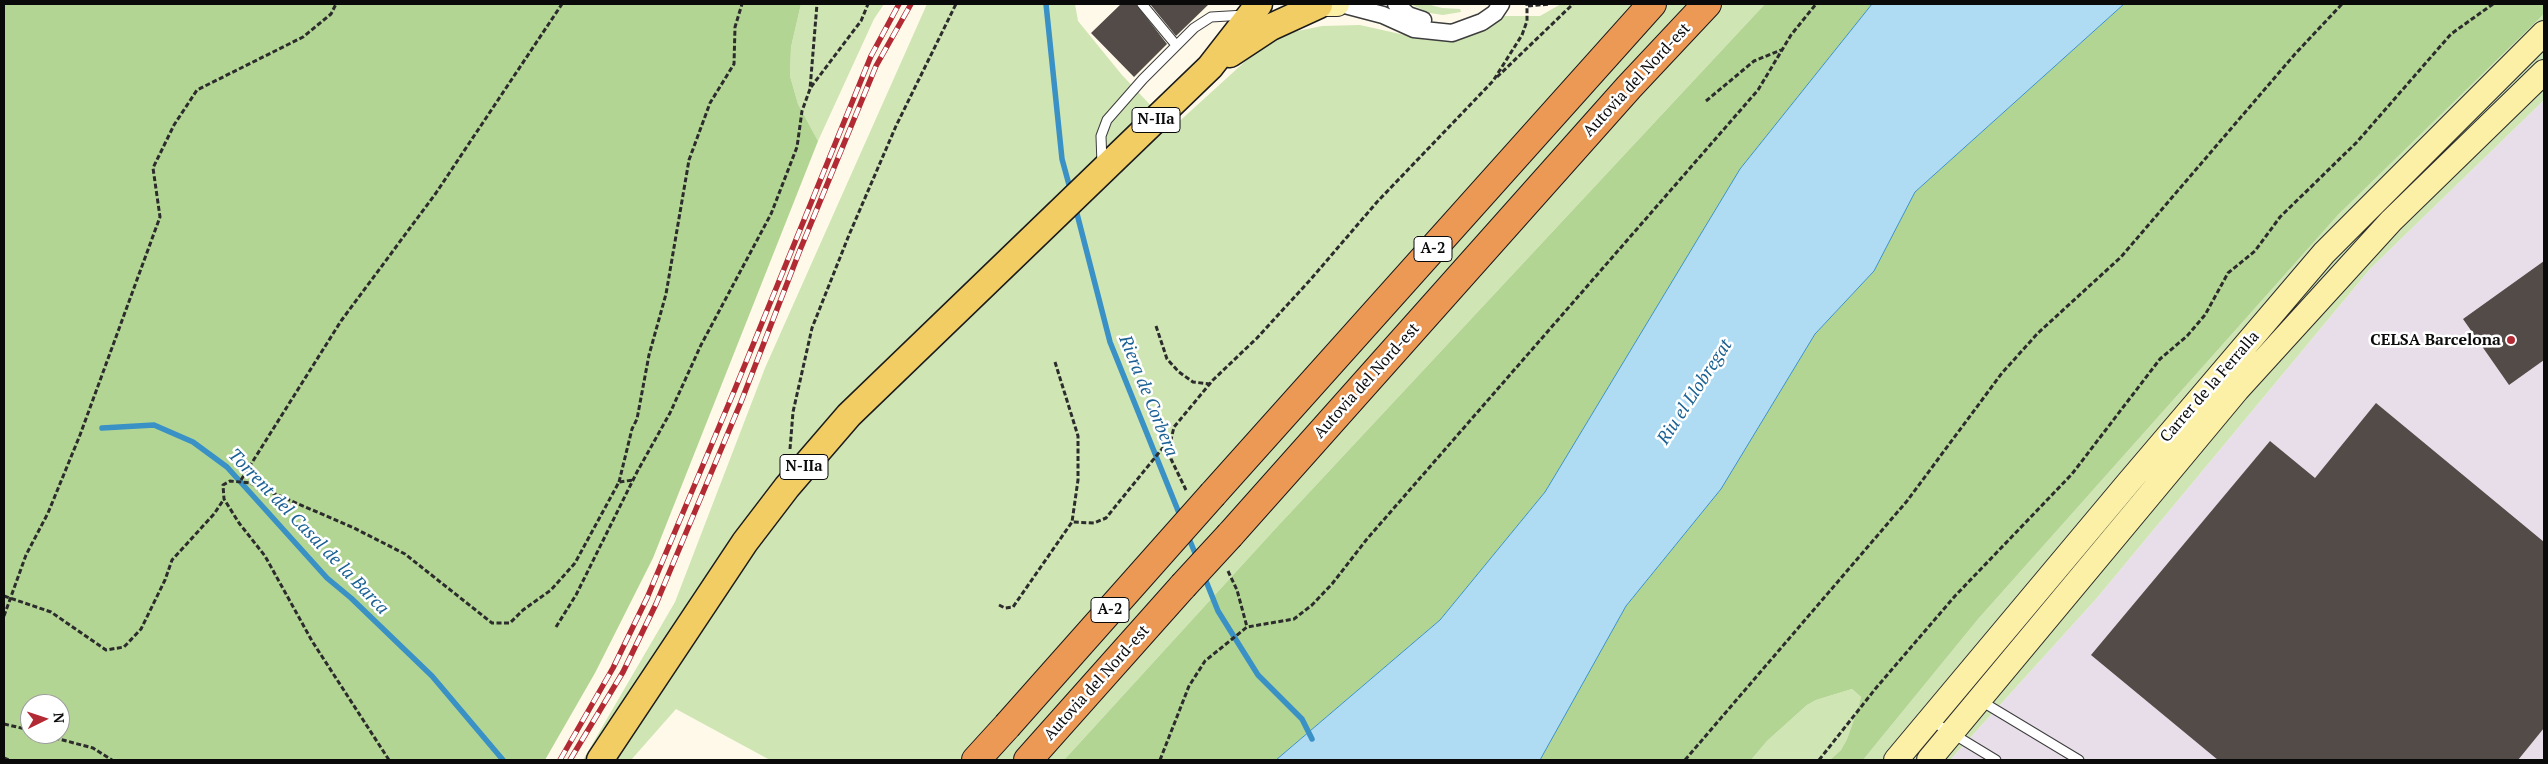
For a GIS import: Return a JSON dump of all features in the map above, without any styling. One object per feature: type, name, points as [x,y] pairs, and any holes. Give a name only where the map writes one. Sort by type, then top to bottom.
[{"type":"highway","name":"A-2","points":[[976,760],[1652,4]]},
{"type":"highway","name":"Autovia del Nord-est","points":[[1028,760],[1629,87],[1707,4]]},
{"type":"main road","name":"N-IIa","points":[[1210,67],[1271,27],[1328,4]]},
{"type":"main road","name":"N-IIa","points":[[600,760],[745,542],[787,487],[850,415],[1210,67],[1255,10]]},
{"type":"street","points":[[1328,4],[1383,15],[1414,29],[1452,33],[1482,22],[1495,13],[1501,4]]},
{"type":"street","points":[[1396,4],[1408,15],[1430,22],[1450,23],[1464,19],[1490,4]]},
{"type":"street","name":"Carrer de la Ferralla","points":[[1928,760],[1950,734],[1969,692],[2324,253],[2544,33]]},
{"type":"street","name":"Carrer de la Ferralla","points":[[1896,760],[1930,720],[1969,692],[2237,390],[2391,222],[2544,72]]},
{"type":"lane","points":[[1142,4],[1176,45]]},
{"type":"lane","points":[[1096,178],[1101,136],[1107,120],[1176,45],[1194,28],[1211,17],[1255,10]]},
{"type":"lane","points":[[1969,692],[2079,760]]},
{"type":"lane","points":[[1930,720],[1950,734],[1996,760]]},
{"type":"path","points":[[4,616],[26,555],[48,513],[80,435],[160,217],[154,168],[174,125],[197,90],[303,36],[331,14],[336,4]]},
{"type":"path","points":[[241,480],[341,321],[436,193],[562,4]]},
{"type":"path","points":[[389,760],[317,649],[265,556],[238,523],[224,500],[224,485],[230,481],[241,480],[354,528],[405,554],[492,624],[510,623],[523,610],[552,590],[575,563],[619,482],[632,429],[638,419],[650,355],[666,294],[689,160],[710,103],[734,64],[735,27],[742,4]]},
{"type":"path","points":[[556,627],[576,595],[772,214],[797,147],[802,111],[810,89],[817,4]]},
{"type":"path","points":[[810,89],[861,21],[868,4]]},
{"type":"path","points":[[787,487],[793,412],[812,328],[849,235],[896,126],[956,4]]},
{"type":"path","points":[[1493,81],[1522,35],[1527,22],[1527,5],[1550,4]]},
{"type":"path","points":[[1179,477],[1171,459],[1169,448],[1174,427],[1210,384],[1257,338],[1377,202],[1493,81],[1573,4]]},
{"type":"path","points":[[1160,760],[1197,671],[1206,661],[1247,627],[1294,619],[1312,605],[1332,584],[1367,539],[1758,90],[1783,49],[1816,4]]},
{"type":"path","points":[[1685,760],[1907,501],[2002,373],[2038,333],[2121,257],[2295,54],[2342,4]]},
{"type":"path","points":[[1819,760],[1954,596],[2072,474],[2160,359],[2187,336],[2205,315],[2228,273],[2255,251],[2280,217],[2357,142],[2450,34],[2493,4]]},
{"type":"path","points":[[1706,101],[1754,61],[1783,49]]},
{"type":"path","points":[[1156,326],[1167,359],[1179,372],[1193,382],[1210,384]]},
{"type":"path","points":[[999,606],[1005,608],[1013,607],[1072,522],[1078,480],[1078,436],[1055,362]]},
{"type":"path","points":[[1072,522],[1094,523],[1106,518],[1171,438]]},
{"type":"path","points":[[619,482],[634,480]]},
{"type":"path","points":[[4,596],[51,612],[106,650],[124,647],[141,628],[165,580],[172,560],[214,514],[224,500]]},
{"type":"path","points":[[1227,568],[1237,590],[1247,627]]},
{"type":"path","points":[[4,724],[20,728]]},
{"type":"path","points":[[70,742],[93,748],[112,760]]},
{"type":"path","points":[[4,758],[9,760]]},
{"type":"shaded area","name":"CELSA Barcelona","points":[[2544,100],[2544,760],[1950,760],[2096,599],[2370,269]]},
{"type":"green space","points":[[4,4],[801,4],[791,47],[790,76],[798,104],[818,141],[653,558],[595,673],[545,760],[4,760]]},
{"type":"green space","points":[[801,4],[884,4],[874,19],[818,141],[798,104],[790,76],[791,47]]},
{"type":"green space","points":[[927,4],[1075,4],[1078,21],[1122,75],[1172,128],[1273,36],[1322,26],[1360,25],[1427,40],[1473,35],[1504,16],[1540,16],[1561,4],[1765,4],[1276,528],[1064,760],[770,760],[676,709],[631,760],[583,760],[675,602],[765,368]]},
{"type":"green space","points":[[1410,4],[1427,4],[1442,8],[1460,9],[1461,12],[1443,15],[1430,13]]},
{"type":"green space","points":[[1765,4],[1872,4],[1740,169],[1545,492],[1440,620],[1276,760],[1064,760],[1276,528]]},
{"type":"green space","points":[[2124,4],[2544,4],[2544,14],[2338,215],[1979,618],[1863,760],[1830,760],[1841,750],[1847,739],[1858,708],[1861,697],[1852,689],[1816,700],[1807,705],[1767,741],[1751,760],[1540,760],[1626,606],[1721,489],[1815,334],[1874,271],[1915,192]]},
{"type":"green space","points":[[2544,14],[2544,100],[2370,269],[2096,599],[1950,760],[1863,760],[1979,618],[2338,215]]},
{"type":"green space","points":[[1852,689],[1861,697],[1858,708],[1847,739],[1841,750],[1830,760],[1751,760],[1767,741],[1807,705],[1816,700]]},
{"type":"water","name":"Riu el Llobregat","points":[[1872,4],[2124,4],[1915,192],[1874,271],[1815,334],[1721,489],[1626,606],[1540,760],[1276,760],[1440,620],[1545,492],[1740,169]]},
{"type":"building","points":[[1121,4],[1136,4],[1167,44],[1134,77],[1091,33]]},
{"type":"building","points":[[1150,4],[1209,4],[1176,36]]},
{"type":"building","name":"CELSA Barcelona","points":[[2544,261],[2544,360],[2509,385],[2463,319]]},
{"type":"building","points":[[2376,403],[2544,542],[2544,728],[2518,760],[2218,760],[2091,655],[2270,441],[2315,478]]},
{"type":"waterway","name":"Riera de Corbera","points":[[1046,4],[1062,159],[1071,192]]},
{"type":"waterway","name":"Riera de Corbera","points":[[1075,206],[1110,342],[1181,518]]},
{"type":"waterway","name":"Torrent del Casal de la Barca","points":[[102,428],[154,425],[193,442],[227,467],[327,578],[351,598],[432,676],[503,760]]},
{"type":"waterway","name":"Riera de Corbera","points":[[1187,534],[1198,560]]},
{"type":"waterway","name":"Riera de Corbera","points":[[1204,576],[1218,611],[1258,675],[1302,719],[1312,739]]},
{"type":"railway","points":[[560,760],[613,668],[647,598],[735,389],[871,56],[899,4]]},
{"type":"railway","points":[[570,760],[623,672],[656,604],[741,402],[800,250],[876,66],[911,4]]},
{"type":"place","name":"CELSA Barcelona","points":[[2511,340]]}]
